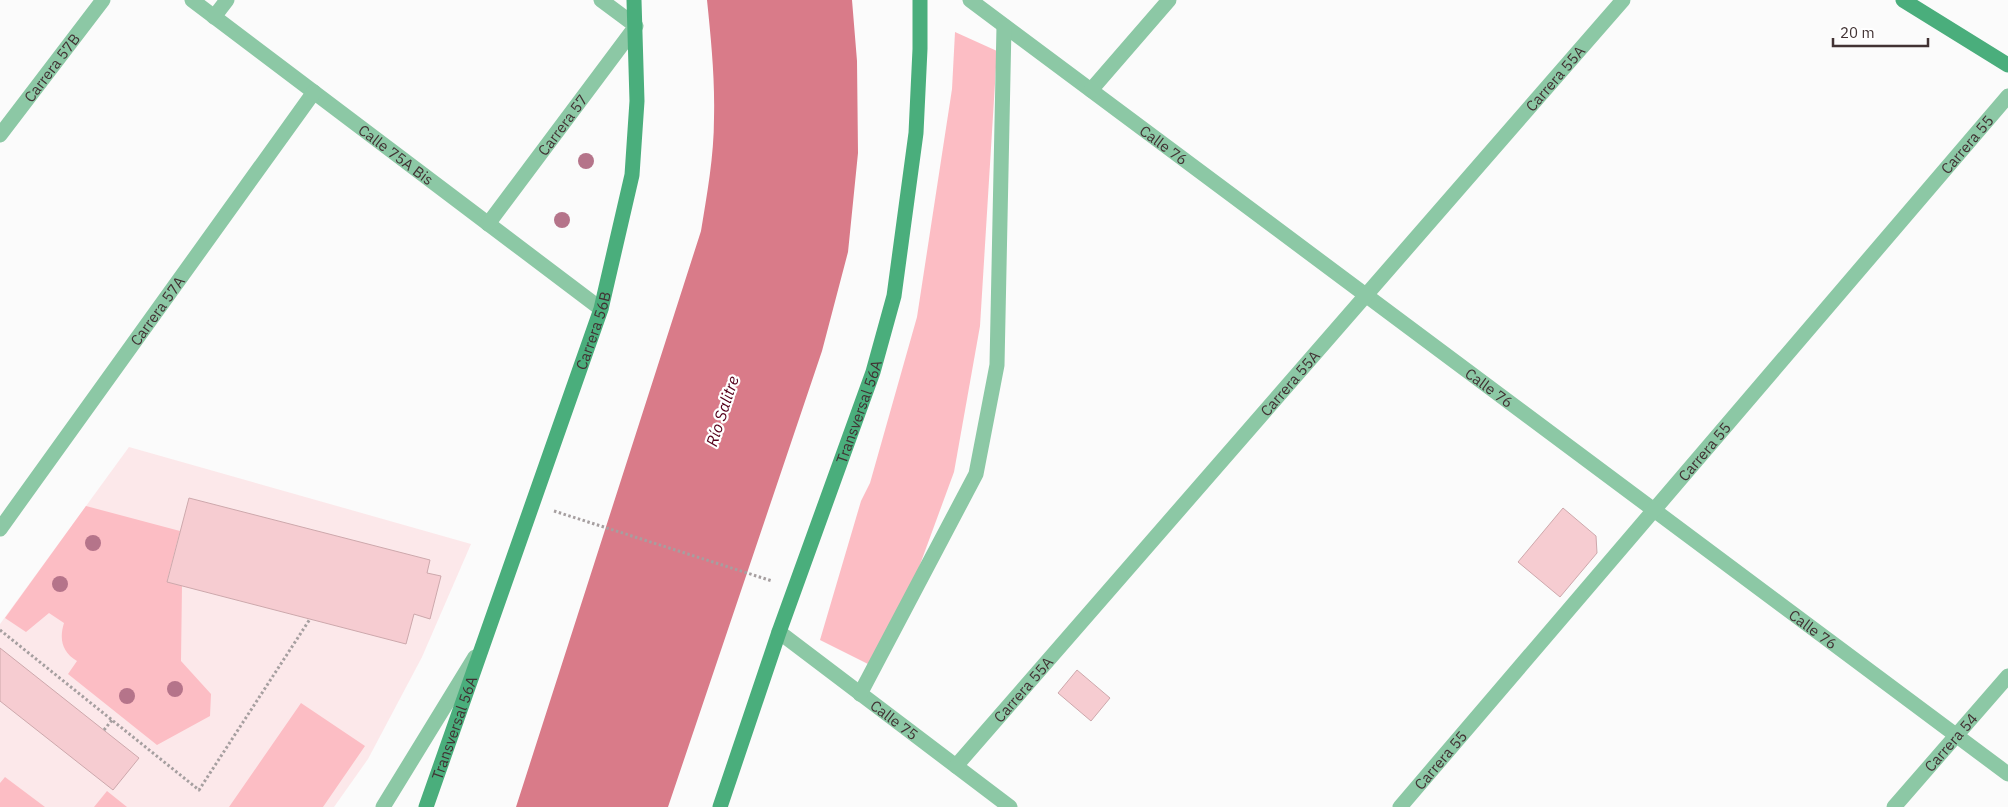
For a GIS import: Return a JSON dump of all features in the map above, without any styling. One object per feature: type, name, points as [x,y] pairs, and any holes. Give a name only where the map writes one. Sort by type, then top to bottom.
[{"type":"main road","name":"Carrera 56B","points":[[481,648],[600,309],[632,175],[637,101],[634,0]]},
{"type":"main road","name":"Transversal 56A","points":[[720,807],[779,632],[874,372],[894,296],[916,133],[920,0]]},
{"type":"main road","points":[[1903,0],[2008,65]]},
{"type":"main road","name":"Transversal 56A","points":[[426,807],[481,648]]},
{"type":"street","name":"Carrera 57B","points":[[0,135],[103,0]]},
{"type":"street","name":"Calle 75A Bis","points":[[192,0],[600,309]]},
{"type":"street","points":[[214,17],[227,0]]},
{"type":"street","points":[[601,0],[636,26]]},
{"type":"street","name":"Calle 76","points":[[970,0],[2008,774]]},
{"type":"street","points":[[1091,90],[1169,0]]},
{"type":"street","name":"Carrera 55A","points":[[956,766],[1623,0]]},
{"type":"street","name":"Carrera 57","points":[[488,224],[636,26]]},
{"type":"street","points":[[860,694],[976,474],[997,365],[1004,26]]},
{"type":"street","name":"Carrera 57A","points":[[0,530],[314,92]]},
{"type":"street","name":"Carrera 55","points":[[1400,807],[2008,96]]},
{"type":"street","name":"Calle 75","points":[[779,632],[1010,807]]},
{"type":"street","points":[[383,807],[481,648]]},
{"type":"street","name":"Carrera 54","points":[[1894,807],[2008,676]]},
{"type":"path","points":[[553,510],[775,582]]},
{"type":"path","points":[[0,630],[199,790],[310,619]]},
{"type":"path","points":[[104,730],[112,720]]},
{"type":"shaded area","points":[[955,32],[997,51],[980,326],[954,472],[914,581],[868,664],[820,640],[861,501],[870,483],[917,317],[952,89]]},
{"type":"shaded area","points":[[129,447],[471,544],[422,657],[368,759],[334,807],[0,807],[0,624]]},
{"type":"shaded area","points":[[86,506],[180,531],[167,581],[182,585],[181,661],[211,694],[210,716],[157,745],[68,674],[77,661],[68,654],[63,645],[64,623],[49,613],[26,632],[5,618]]},
{"type":"shaded area","points":[[301,703],[365,746],[323,807],[229,807]]},
{"type":"shaded area","points":[[5,777],[45,807],[0,807],[0,783]]},
{"type":"shaded area","points":[[107,791],[127,807],[94,807]]},
{"type":"water","name":"Río Salitre","points":[[707,0],[852,0],[857,61],[858,153],[848,252],[822,351],[668,807],[516,807],[701,231],[710,175],[714,132],[713,73]]},
{"type":"building","points":[[189,498],[430,560],[427,573],[441,576],[430,619],[414,614],[406,644],[167,582]]},
{"type":"building","points":[[1563,508],[1596,536],[1597,553],[1560,597],[1518,562]]},
{"type":"building","points":[[0,648],[139,758],[113,790],[0,701]]},
{"type":"building","points":[[1077,670],[1110,698],[1091,721],[1058,693]]}]
